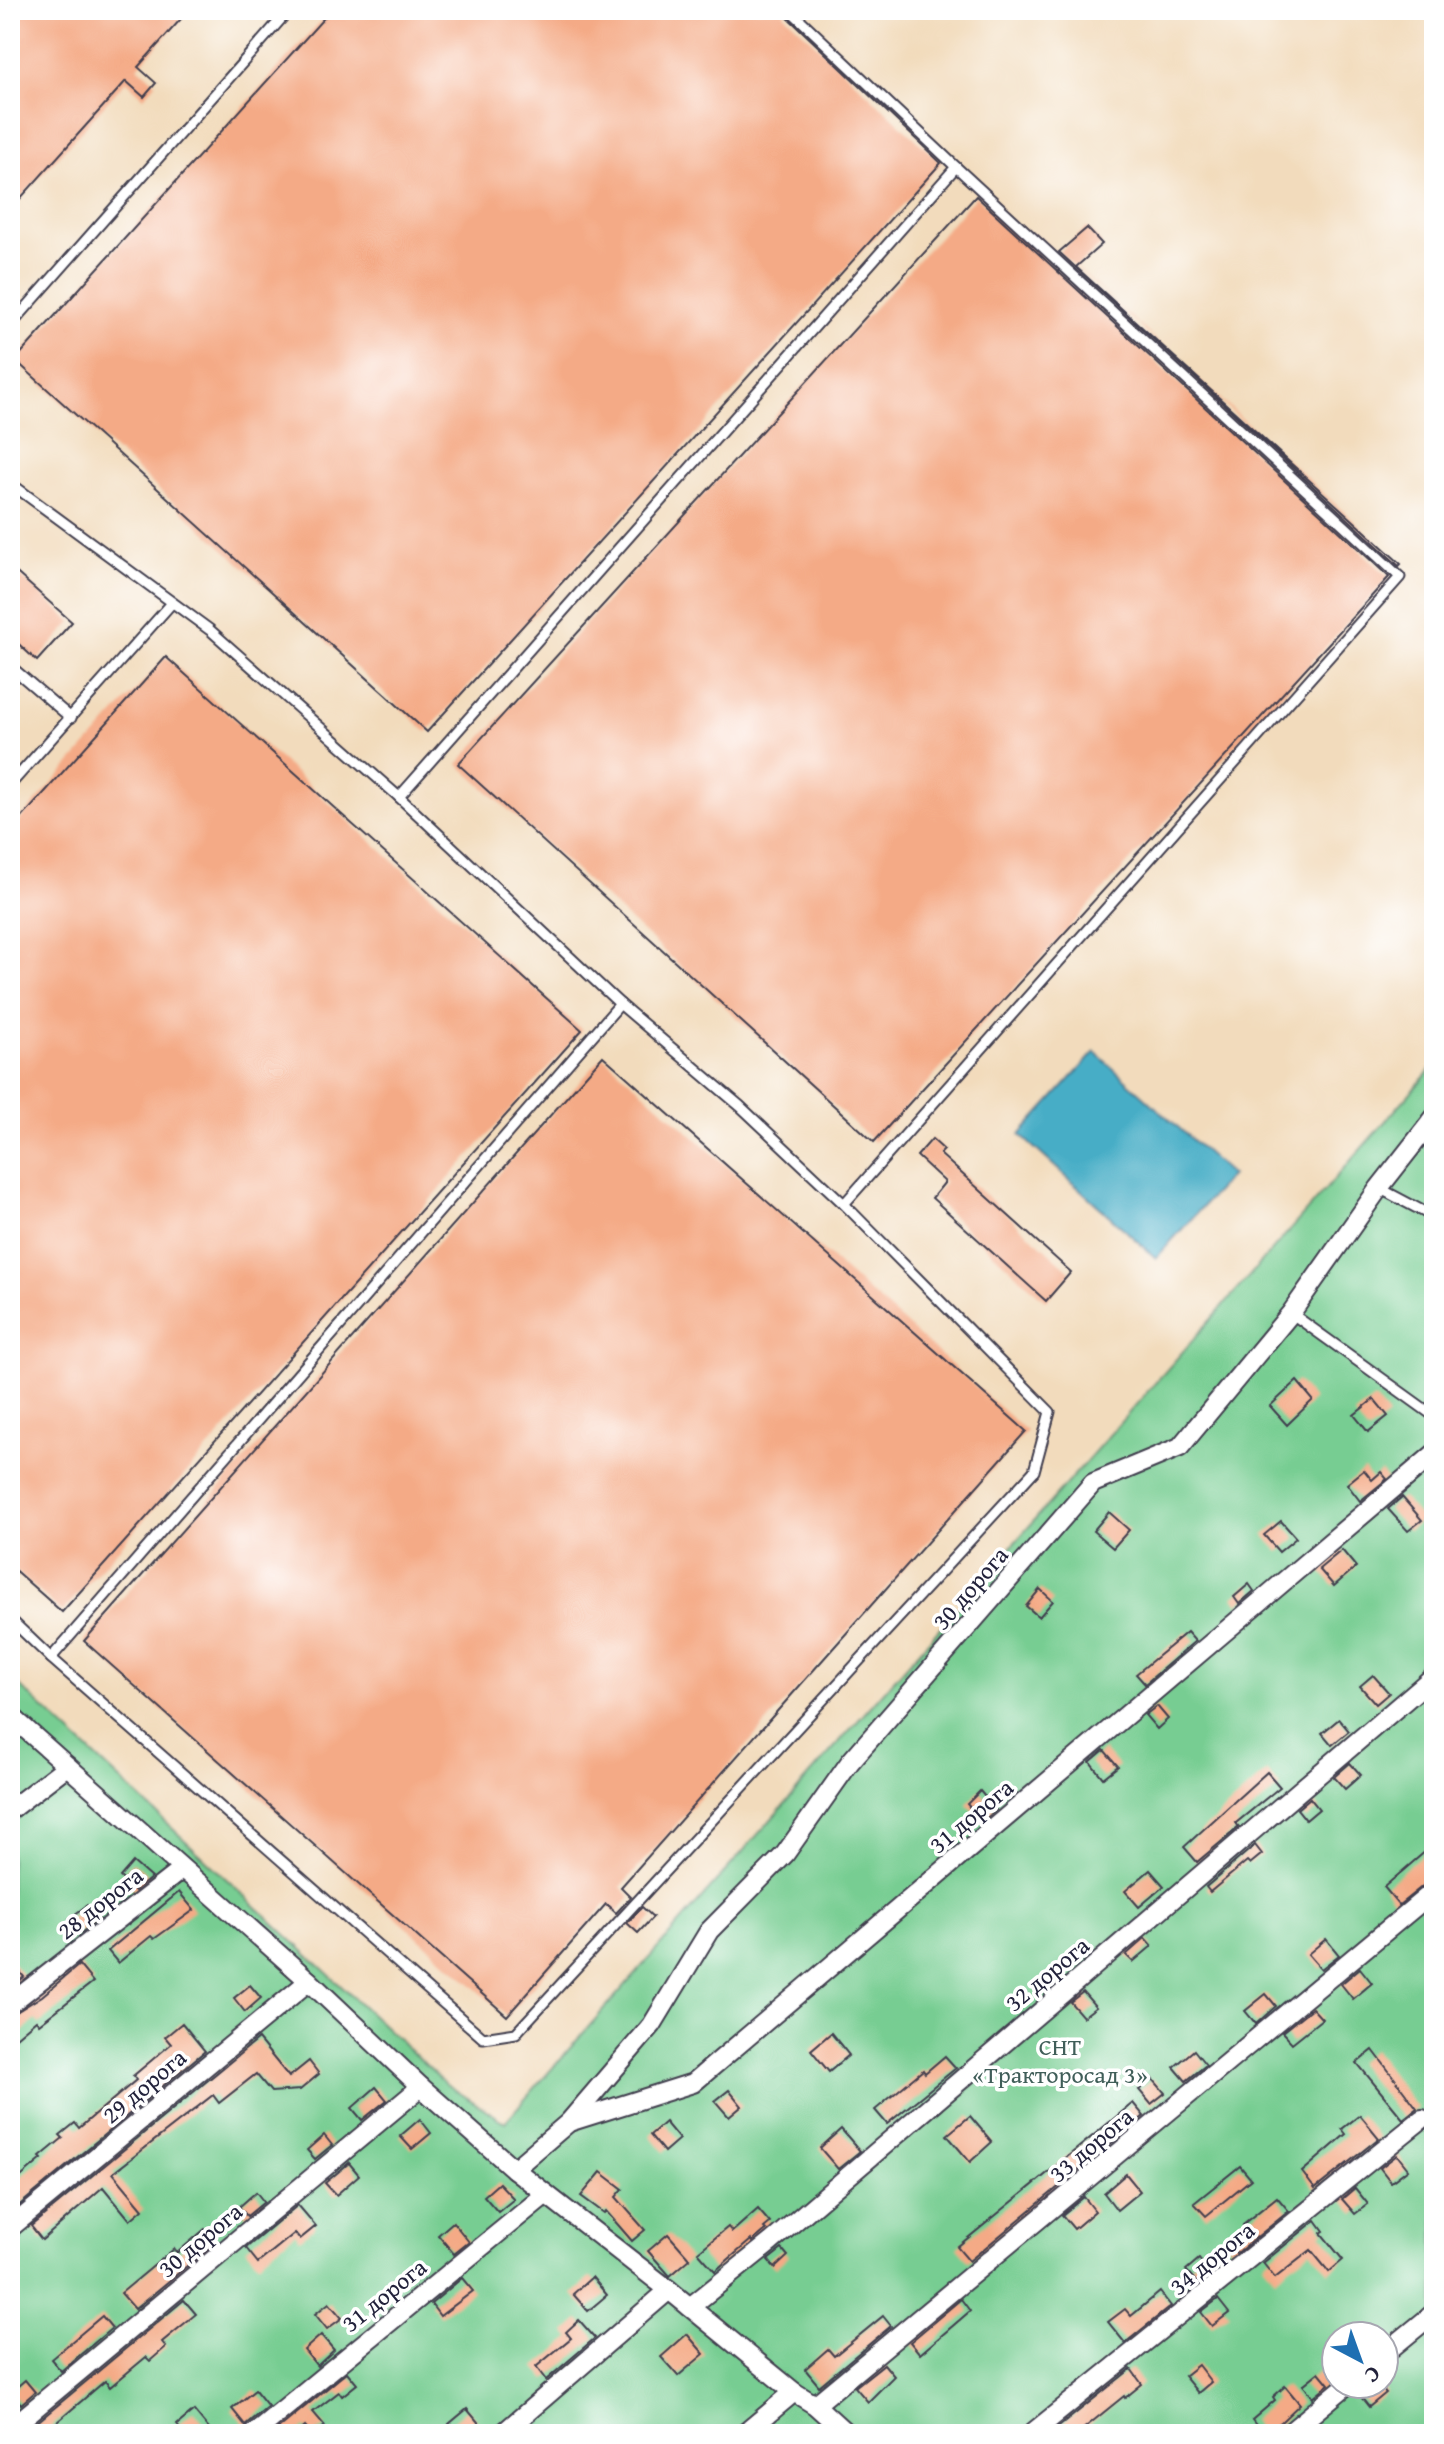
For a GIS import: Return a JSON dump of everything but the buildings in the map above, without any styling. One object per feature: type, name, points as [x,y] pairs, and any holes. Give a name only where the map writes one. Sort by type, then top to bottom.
[{"type":"street","name":"30 дорога","points":[[569,2122],[652,2025],[709,1931],[785,1854],[850,1762],[1093,1483],[1180,1447],[1291,1313],[1379,1188],[1434,1118]]},
{"type":"street","name":"31 дорога","points":[[514,2169],[569,2122],[693,2083],[1434,1454]]},
{"type":"street","name":"32 дорога","points":[[690,2307],[771,2242],[1434,1676]]},
{"type":"street","points":[[10,1715],[309,1981],[421,2087],[514,2169],[794,2392],[815,2405],[847,2434]]},
{"type":"street","points":[[10,1810],[67,1766]]},
{"type":"street","name":"28 дорога","points":[[10,2004],[181,1870]]},
{"type":"street","name":"33 дорога","points":[[815,2405],[1434,1891]]},
{"type":"street","name":"29 дорога","points":[[10,2228],[309,1981]]},
{"type":"street","name":"30 дорога","points":[[10,2429],[421,2087]]},
{"type":"street","name":"34 дорога","points":[[1031,2434],[1422,2119]]},
{"type":"street","name":"31 дорога","points":[[253,2434],[546,2194]]},
{"type":"street","points":[[502,2434],[669,2290]]},
{"type":"street","points":[[1400,2341],[1434,2313]]},
{"type":"street","points":[[744,2434],[794,2392]]},
{"type":"street","points":[[1288,2434],[1329,2400]]},
{"type":"lane","points":[[10,326],[289,10]]},
{"type":"lane","points":[[790,10],[1400,577],[844,1204]]},
{"type":"lane","points":[[399,797],[956,167]]},
{"type":"lane","points":[[10,483],[210,630],[399,797],[620,1004],[740,1106],[844,1204],[1050,1412],[1034,1471],[516,2033],[483,2038],[10,1619]]},
{"type":"lane","points":[[10,785],[172,603]]},
{"type":"lane","points":[[10,666],[71,718]]},
{"type":"lane","points":[[51,1658],[620,1004]]},
{"type":"lane","points":[[1379,1188],[1434,1217]]},
{"type":"lane","points":[[1291,1313],[1434,1416]]},
{"type":"green space","name":"СНТ «Тракторосад 3»","points":[[1434,1066],[1434,2434],[10,2434],[10,1677],[446,2084],[505,2122]]},
{"type":"water","points":[[1095,1052],[1231,1175],[1156,1258],[1020,1135]]}]
